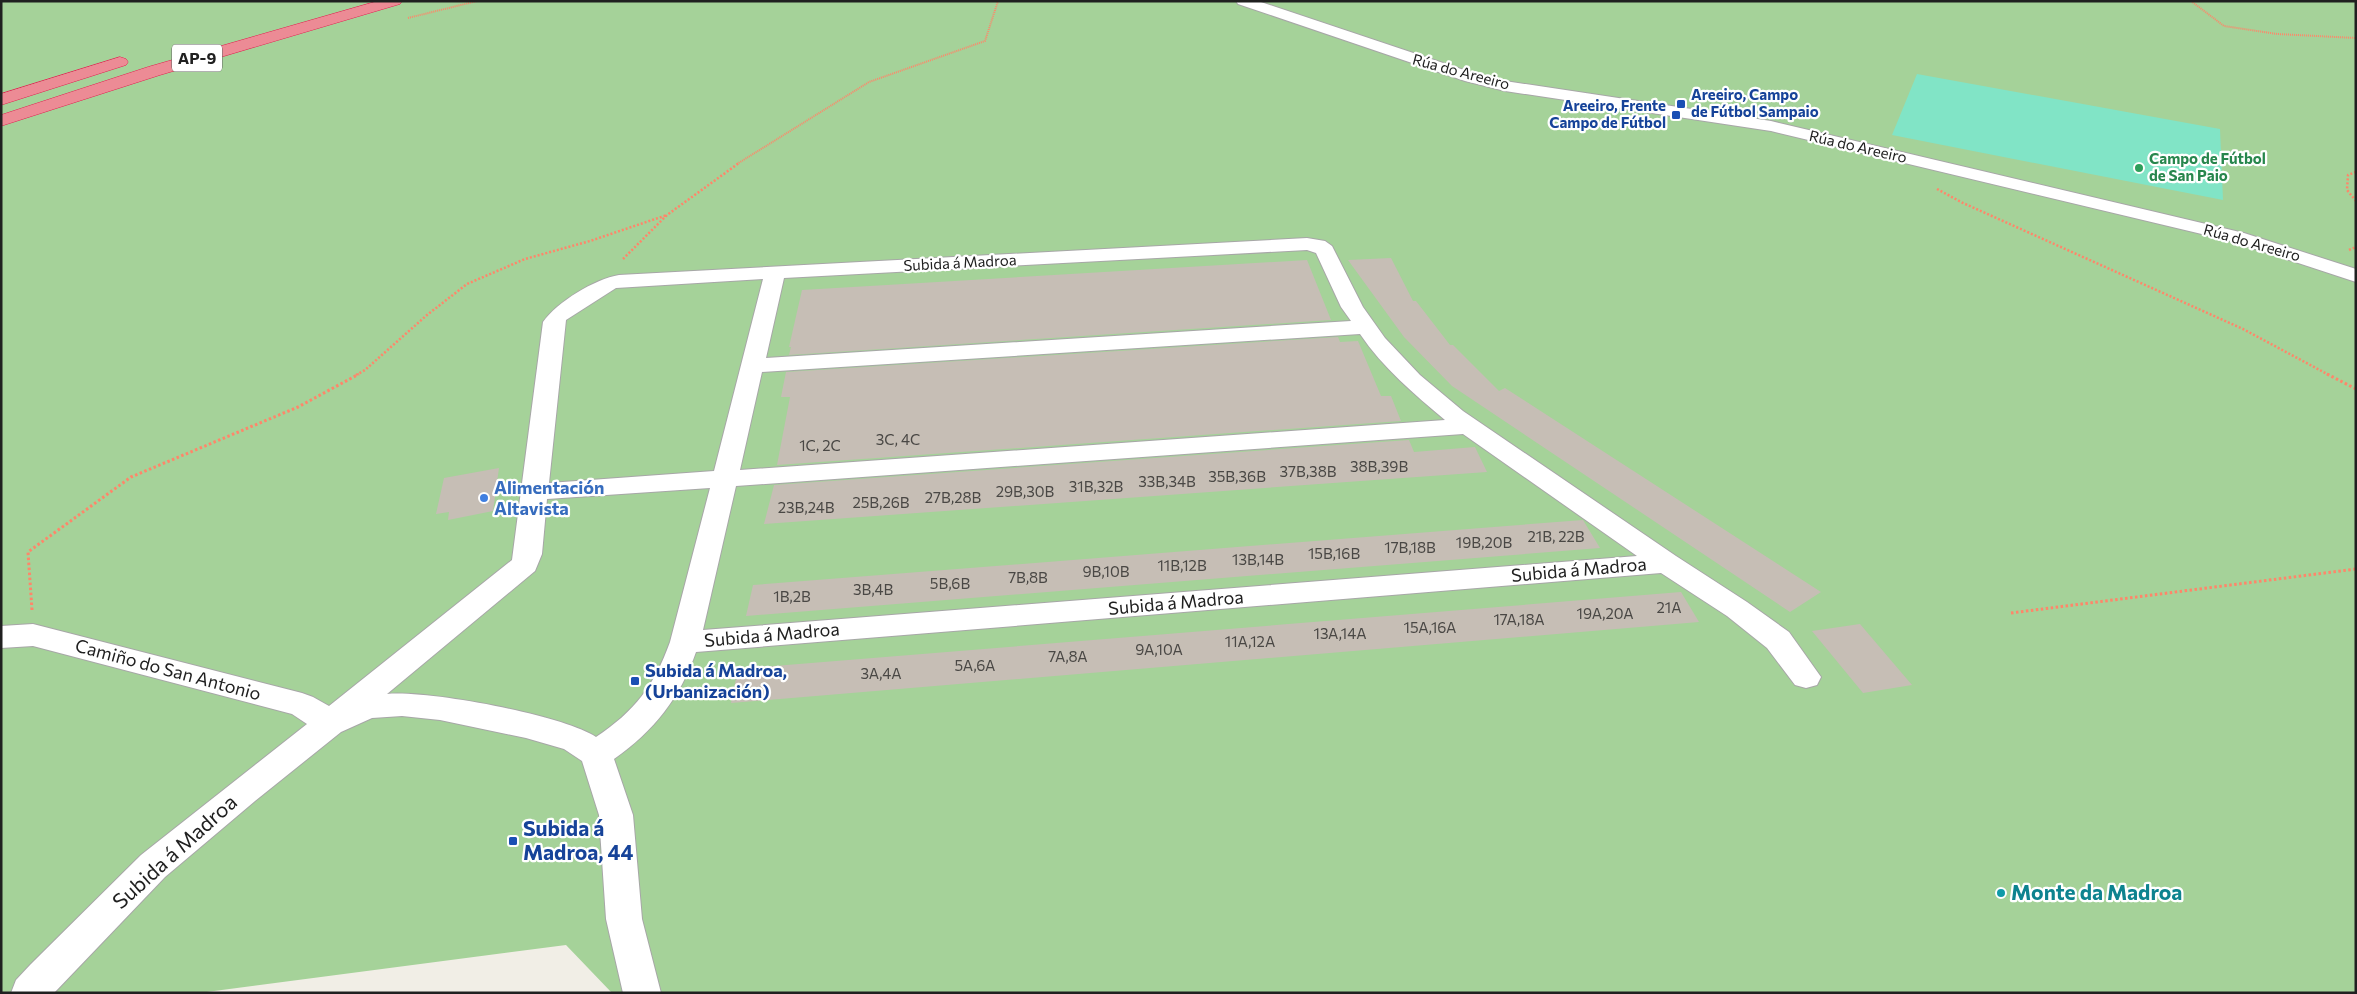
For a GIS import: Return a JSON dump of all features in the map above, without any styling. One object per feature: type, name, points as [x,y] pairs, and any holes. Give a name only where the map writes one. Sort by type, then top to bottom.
[{"type":"highway","points":[[259,24],[344,1]]},
{"type":"highway","name":"AP-9","points":[[1,121],[154,71],[396,1]]},
{"type":"highway","points":[[1,100],[135,58]]},
{"type":"street","name":"Rúa do Areeiro","points":[[1243,1],[1471,78],[1505,86],[1662,108],[1771,126],[2237,237],[2356,276]]},
{"type":"street","name":"Subida á Madroa","points":[[30,993],[153,866],[525,564],[536,492],[554,322],[558,316],[609,284],[619,281],[1307,244],[1318,245],[1325,250],[1352,307],[1377,343],[1412,380],[1469,426],[1666,564],[1737,609],[1778,640],[1806,677]]},
{"type":"street","name":"Subida á Madroa","points":[[330,723],[368,706],[402,704],[430,707],[526,726],[574,739],[596,754],[624,736],[654,707],[675,674],[685,642],[775,273]]},
{"type":"street","points":[[752,366],[1366,327]]},
{"type":"street","points":[[536,492],[1469,426]]},
{"type":"street","name":"Subida á Madroa","points":[[685,642],[1666,564]]},
{"type":"street","name":"Camiño do San Antonio","points":[[1,637],[33,635],[302,705],[330,723]]},
{"type":"street","points":[[596,754],[616,815],[624,919],[642,993]]},
{"type":"path","points":[[619,263],[667,216],[733,167],[869,82],[985,41],[998,1]]},
{"type":"path","points":[[2191,1],[2224,26],[2277,34],[2356,38]]},
{"type":"path","points":[[2356,172],[2348,175],[2347,190],[2356,201]]},
{"type":"path","points":[[1934,187],[1964,203],[2243,329],[2356,389]]},
{"type":"path","points":[[33,635],[28,552],[130,477],[298,407],[365,370],[426,316],[467,284],[525,259],[590,241],[667,216]]},
{"type":"path","points":[[2011,614],[2356,569]]},
{"type":"green space","points":[[1,1],[2356,1],[2356,993],[612,993],[566,945],[199,993],[1,993]]},
{"type":"green space","name":"Campo de Fútbol de San Paio","points":[[1917,74],[2220,129],[2223,200],[1892,135]]},
{"type":"building","points":[[1391,258],[1413,301],[1416,301],[1450,345],[1453,345],[1499,391],[1505,388],[1821,592],[1790,612],[1452,386],[1404,337],[1348,260]]},
{"type":"building","points":[[1307,260],[1331,320],[789,355],[791,347],[789,347],[802,290]]},
{"type":"building","points":[[1338,337],[1340,342],[1358,341],[1381,396],[1391,396],[1401,421],[777,465],[790,397],[781,397],[786,372]]},
{"type":"building","points":[[1409,440],[1414,452],[1475,447],[1487,472],[764,524],[774,485]]},
{"type":"building","points":[[499,468],[493,511],[448,520],[449,512],[436,514],[444,478]]},
{"type":"building","points":[[1583,520],[1600,548],[746,616],[753,585]]},
{"type":"building","points":[[1681,592],[1699,622],[731,703],[738,669]]},
{"type":"building","points":[[1860,624],[1912,685],[1863,693],[1812,631]]},
{"type":"place","name":"Areeiro, Campo de Fútbol Sampaio","points":[[1681,104]]},
{"type":"place","name":"Areeiro, Frente Campo de Fútbol","points":[[1676,115]]},
{"type":"place","name":"Campo de Fútbol de San Paio","points":[[2139,168]]},
{"type":"place","name":"Alimentación Altavista","points":[[484,498]]},
{"type":"place","name":"Subida á Madroa, (Urbanización)","points":[[635,681]]},
{"type":"place","name":"Subida á Madroa, 44","points":[[513,841]]},
{"type":"place","name":"Monte da Madroa","points":[[2001,893]]}]
